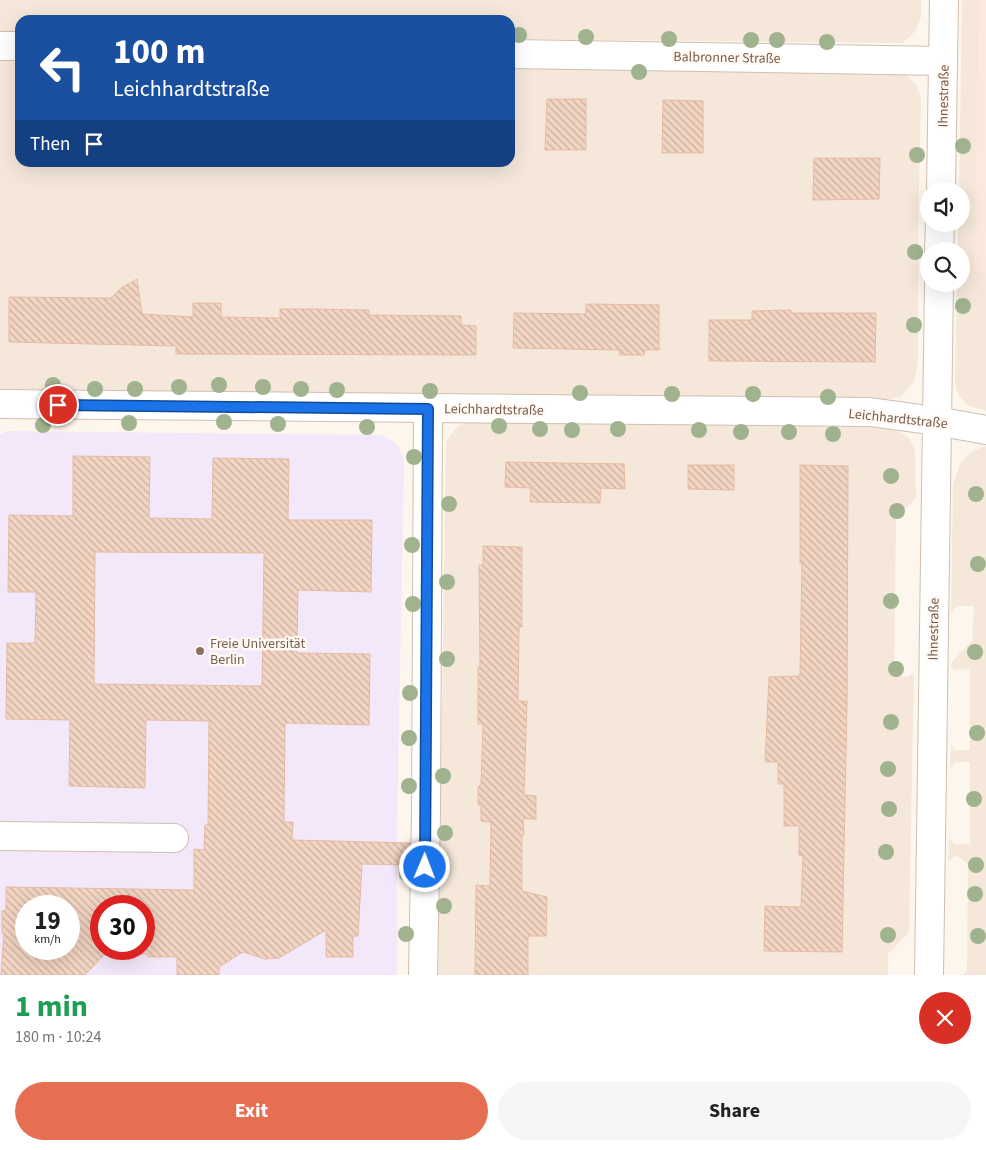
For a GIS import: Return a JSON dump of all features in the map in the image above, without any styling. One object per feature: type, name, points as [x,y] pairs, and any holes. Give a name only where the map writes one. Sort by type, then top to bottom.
[{"type":"street","name":"Ihnestraße","points":[[941,182],[944,0]]},
{"type":"street","points":[[0,46],[15,46]]},
{"type":"street","name":"Balbronner Straße","points":[[515,54],[943,61]]},
{"type":"street","name":"Ihnestraße","points":[[929,975],[939,292]]},
{"type":"street","name":"Leichhardtstraße","points":[[0,404],[870,412],[986,430]]},
{"type":"street","points":[[423,975],[426,813],[428,409]]},
{"type":"street","points":[[0,836],[174,838]]},
{"type":"shaded area","points":[[0,0],[921,0],[921,17],[917,28],[902,43],[515,39],[515,15],[15,15],[15,33],[0,33]]},
{"type":"shaded area","points":[[962,0],[986,0],[986,411],[969,406],[957,392],[955,382],[957,292],[970,292],[970,242],[958,242],[958,232],[970,232],[970,182],[959,182]]},
{"type":"shaded area","points":[[979,0],[986,0],[986,273],[974,272]]},
{"type":"shaded area","points":[[0,58],[15,59],[15,167],[515,167],[515,64],[902,73],[916,85],[920,95],[918,361],[914,382],[901,396],[890,399],[0,389]]},
{"type":"shaded area","points":[[470,422],[883,427],[899,432],[909,438],[915,449],[916,498],[896,519],[894,676],[908,677],[914,673],[909,932],[888,954],[888,975],[438,975],[446,441],[459,425]]},
{"type":"shaded area","name":"Freie Universität Berlin","points":[[9,431],[381,435],[396,443],[404,459],[397,832],[397,975],[0,975],[0,434]]},
{"type":"shaded area","points":[[986,446],[986,975],[963,975],[967,971],[968,864],[959,857],[954,856],[948,863],[949,838],[955,844],[970,844],[970,762],[955,762],[950,768],[951,745],[954,750],[970,750],[970,669],[955,670],[951,667],[951,663],[972,641],[974,606],[957,606],[951,614],[953,484],[961,462],[973,451]]},
{"type":"building","points":[[547,99],[586,99],[586,150],[545,150]]},
{"type":"building","points":[[663,100],[703,101],[703,153],[662,153]]},
{"type":"building","points":[[814,158],[880,158],[879,199],[813,200]]},
{"type":"building","points":[[137,279],[142,314],[193,317],[193,303],[221,303],[221,317],[280,318],[280,309],[369,310],[369,315],[461,316],[461,325],[476,326],[476,355],[176,354],[176,346],[9,342],[9,297],[111,298],[121,288]]},
{"type":"building","points":[[586,304],[659,305],[659,350],[645,350],[644,355],[619,355],[620,350],[513,348],[514,313],[586,314]]},
{"type":"building","points":[[791,310],[791,313],[876,313],[875,362],[709,361],[709,320],[752,320],[752,311]]},
{"type":"building","points":[[73,456],[150,457],[149,518],[212,519],[213,458],[289,459],[288,520],[372,520],[371,592],[298,590],[297,653],[370,654],[369,725],[285,723],[284,822],[293,822],[292,840],[410,843],[409,865],[362,864],[358,936],[353,936],[353,957],[326,957],[326,930],[279,958],[265,959],[243,952],[219,967],[219,975],[177,975],[177,957],[155,957],[155,895],[90,895],[90,960],[99,960],[85,975],[1,975],[4,933],[2,933],[2,911],[6,910],[6,887],[194,890],[194,849],[204,850],[205,825],[208,825],[209,721],[146,720],[145,788],[69,786],[70,720],[6,719],[7,643],[35,643],[36,592],[8,592],[9,515],[73,516]],"holes":[[[95,552],[264,553],[262,686],[94,684]]]},
{"type":"building","points":[[506,462],[624,464],[625,489],[601,488],[600,503],[530,502],[531,488],[505,487]]},
{"type":"building","points":[[688,465],[734,465],[734,490],[688,489]]},
{"type":"building","points":[[800,465],[848,466],[847,705],[842,952],[764,951],[765,906],[801,907],[803,856],[799,855],[799,826],[784,826],[784,784],[778,784],[778,762],[765,762],[769,677],[800,676],[802,563],[800,563]]},
{"type":"building","points":[[483,546],[522,547],[522,627],[519,627],[518,701],[527,701],[524,795],[536,796],[536,819],[523,819],[522,891],[547,897],[546,936],[528,936],[528,975],[475,975],[476,885],[490,886],[491,822],[481,821],[481,807],[478,804],[478,787],[481,784],[483,724],[478,724],[478,667],[480,667],[479,565],[483,565]]},
{"type":"place","name":"Freie Universität Berlin","points":[[200,651]]},
{"type":"route","points":[[58,405],[428,409],[425,867]]}]
